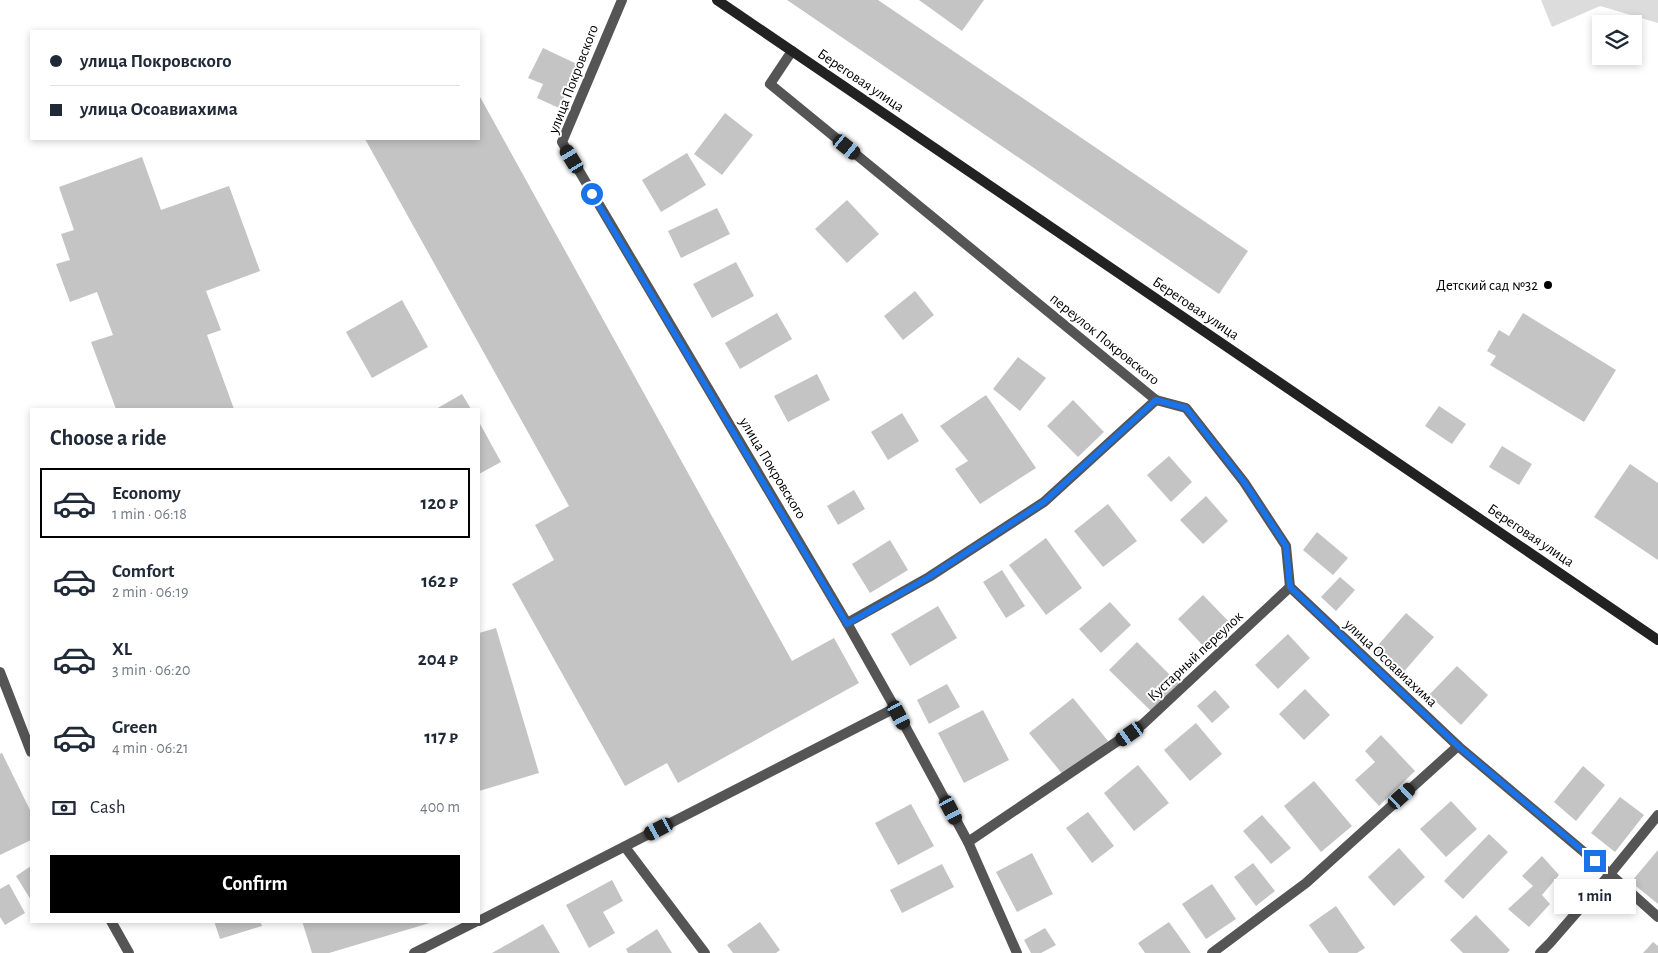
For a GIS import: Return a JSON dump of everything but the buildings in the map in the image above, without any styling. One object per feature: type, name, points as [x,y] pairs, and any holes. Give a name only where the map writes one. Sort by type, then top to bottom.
[{"type":"main road","name":"Береговая улица","points":[[717,0],[1658,640]]},
{"type":"street","name":"улица Покровского","points":[[622,0],[562,142],[895,708],[968,842],[1017,953]]},
{"type":"street","name":"переулок Покровского","points":[[792,51],[770,84],[1156,400],[1044,502],[929,577],[847,624]]},
{"type":"street","points":[[1156,400],[1186,408],[1244,482],[1286,546],[1290,587]]},
{"type":"street","name":"улица Осоавиахима","points":[[1290,587],[1458,746],[1658,917]]},
{"type":"street","name":"Кустарный переулок","points":[[968,842],[1143,724],[1290,587]]},
{"type":"street","points":[[0,672],[30,749]]},
{"type":"street","points":[[480,920],[895,708]]},
{"type":"street","points":[[1212,953],[1306,883],[1458,746]]},
{"type":"street","points":[[1540,953],[1610,874],[1658,815]]},
{"type":"street","points":[[626,847],[704,953]]},
{"type":"street","points":[[112,923],[129,953]]},
{"type":"street","points":[[414,953],[474,923]]},
{"type":"shaded area","points":[[1541,0],[1658,0],[1658,23],[1642,18],[1642,15],[1631,15],[1600,6],[1552,27]]},
{"type":"place","name":"Детский сад №32","points":[[1548,285]]},
{"type":"route","points":[[592,194],[847,624],[929,577],[1044,502],[1156,400],[1186,408],[1204,428],[1244,482],[1286,546],[1290,587],[1458,746],[1595,861]]}]
